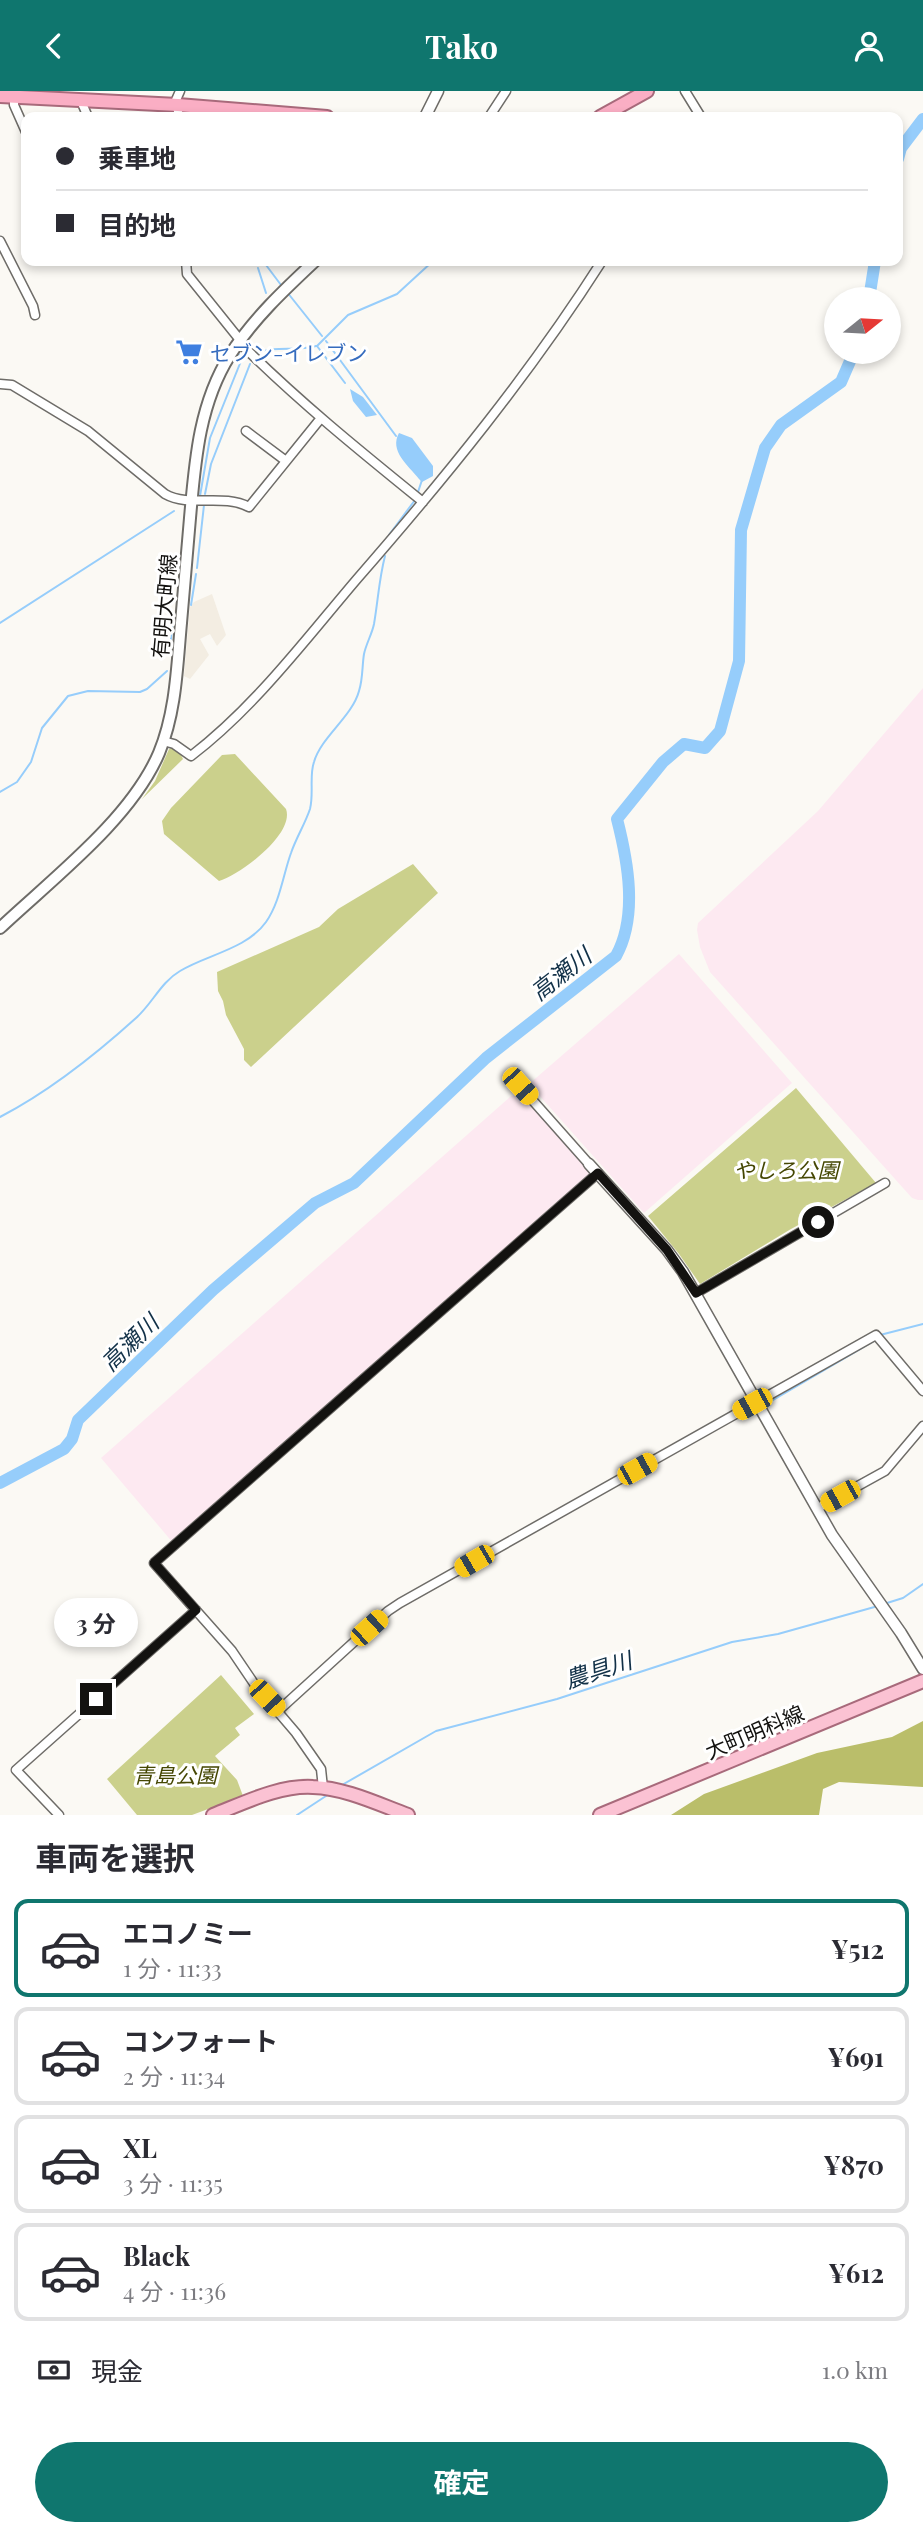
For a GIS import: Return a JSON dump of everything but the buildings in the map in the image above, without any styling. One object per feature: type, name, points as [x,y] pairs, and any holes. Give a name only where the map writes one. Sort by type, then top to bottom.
[{"type":"highway","points":[[609,112],[647,91]]},
{"type":"highway","points":[[0,96],[52,94],[81,101],[203,112]]},
{"type":"main road","name":"有明大町線","points":[[0,928],[122,811],[146,778],[163,741],[173,703],[191,500],[197,448],[205,414],[215,384],[240,341],[280,294],[310,266]]},
{"type":"main road","name":"大町明科線","points":[[600,1815],[923,1681]]},
{"type":"main road","points":[[213,1815],[286,1789],[325,1788],[347,1794],[388,1812],[408,1815]]},
{"type":"street","points":[[178,111],[176,100],[180,91]]},
{"type":"street","points":[[428,112],[438,91]]},
{"type":"street","points":[[492,112],[506,91]]},
{"type":"street","points":[[685,91],[698,112]]},
{"type":"street","points":[[14,97],[14,105],[21,121]]},
{"type":"street","points":[[81,101],[86,112]]},
{"type":"street","points":[[0,241],[35,315]]},
{"type":"street","points":[[186,266],[187,274],[260,364],[424,502]]},
{"type":"street","points":[[163,741],[174,744],[191,756],[240,711],[294,655],[500,408],[599,266]]},
{"type":"street","points":[[0,384],[12,385],[88,431],[174,499],[228,500],[249,507],[321,418]]},
{"type":"street","points":[[246,431],[286,461]]},
{"type":"street","points":[[519,1085],[667,1250],[696,1293],[847,1557],[923,1669]]},
{"type":"street","points":[[325,1788],[321,1769],[278,1711],[255,1685],[232,1651],[154,1563],[598,1173]]},
{"type":"street","points":[[696,1293],[885,1183]]},
{"type":"street","points":[[278,1711],[400,1603],[876,1335],[923,1391]]},
{"type":"street","points":[[818,1508],[885,1471],[923,1426]]},
{"type":"street","points":[[59,1815],[16,1770],[196,1610]]},
{"type":"shaded area","points":[[212,594],[226,635],[217,646],[210,634],[200,639],[209,655],[190,679],[184,676],[190,607],[194,602]]},
{"type":"shaded area","points":[[923,688],[923,1200],[918,1200],[912,1198],[710,972],[700,947],[697,930],[698,923],[818,811]]},
{"type":"shaded area","points":[[679,954],[792,1083],[644,1213],[529,1084]]},
{"type":"shaded area","points":[[520,1095],[591,1172],[590,1176],[174,1544],[101,1458],[511,1096]]},
{"type":"green space","points":[[172,748],[183,759],[142,799],[155,781],[169,749]]},
{"type":"green space","points":[[235,754],[286,809],[287,819],[282,830],[264,852],[240,871],[219,881],[164,834],[162,821],[222,755]]},
{"type":"green space","points":[[413,864],[438,893],[251,1067],[244,1060],[244,1049],[226,1015],[218,991],[217,972],[319,927],[338,909]]},
{"type":"green space","name":"やしろ公園","points":[[796,1088],[876,1183],[791,1229],[700,1284],[648,1216]]},
{"type":"green space","name":"青島公園","points":[[221,1675],[254,1714],[235,1728],[240,1735],[215,1756],[237,1780],[243,1796],[192,1815],[137,1815],[107,1779]]},
{"type":"green space","points":[[923,1721],[923,1787],[839,1782],[823,1789],[819,1815],[671,1815],[704,1794],[817,1753],[892,1737]]},
{"type":"water","points":[[350,389],[363,397],[377,415],[366,417],[353,401]]},
{"type":"water","points":[[399,433],[412,438],[433,466],[433,476],[422,482],[405,463],[396,446]]},
{"type":"waterway","name":"高瀬川","points":[[903,145],[923,119]]},
{"type":"waterway","points":[[267,266],[281,285]]},
{"type":"waterway","points":[[345,383],[317,346],[348,315],[397,294],[428,266]]},
{"type":"waterway","name":"高瀬川","points":[[871,287],[874,266]]},
{"type":"waterway","points":[[258,268],[266,293]]},
{"type":"waterway","points":[[287,292],[322,336]]},
{"type":"waterway","points":[[326,341],[396,436]]},
{"type":"waterway","points":[[257,353],[272,349],[316,346]]},
{"type":"waterway","points":[[200,496],[210,438],[241,361],[239,355]]},
{"type":"waterway","points":[[205,494],[211,464],[250,364]]},
{"type":"waterway","name":"高瀬川","points":[[0,1483],[64,1449],[72,1439],[78,1420],[213,1290],[315,1203],[354,1183],[486,1058],[616,956],[623,940],[629,906],[625,853],[617,819],[663,762],[684,744],[705,748],[720,731],[739,661],[741,530],[765,448],[781,425],[841,382],[849,364]]},
{"type":"waterway","points":[[417,495],[422,480]]},
{"type":"waterway","points":[[389,535],[415,500]]},
{"type":"waterway","points":[[197,568],[204,505]]},
{"type":"waterway","points":[[0,623],[174,511]]},
{"type":"waterway","points":[[0,1117],[54,1084],[104,1046],[142,1012],[173,976],[190,965],[248,939],[266,922],[275,906],[291,853],[310,809],[313,767],[318,753],[350,710],[359,691],[385,556]]},
{"type":"waterway","points":[[191,605],[196,574]]},
{"type":"waterway","points":[[170,649],[173,617]]},
{"type":"waterway","points":[[0,792],[17,782],[31,762],[42,728],[68,696],[88,691],[140,692],[167,671]]},
{"type":"waterway","points":[[880,1335],[923,1324]]},
{"type":"waterway","points":[[768,1403],[874,1341]]},
{"type":"waterway","name":"農具川","points":[[887,1603],[903,1598],[923,1584]]},
{"type":"waterway","name":"農具川","points":[[342,1785],[436,1731],[557,1699],[732,1642],[778,1634],[878,1606]]},
{"type":"waterway","name":"農具川","points":[[297,1815],[329,1794]]},
{"type":"place","name":"セブン-イレブン","points":[[189,352]]},
{"type":"route","points":[[96,1699],[196,1610],[154,1563],[598,1173],[667,1250],[696,1293],[818,1222]]}]
